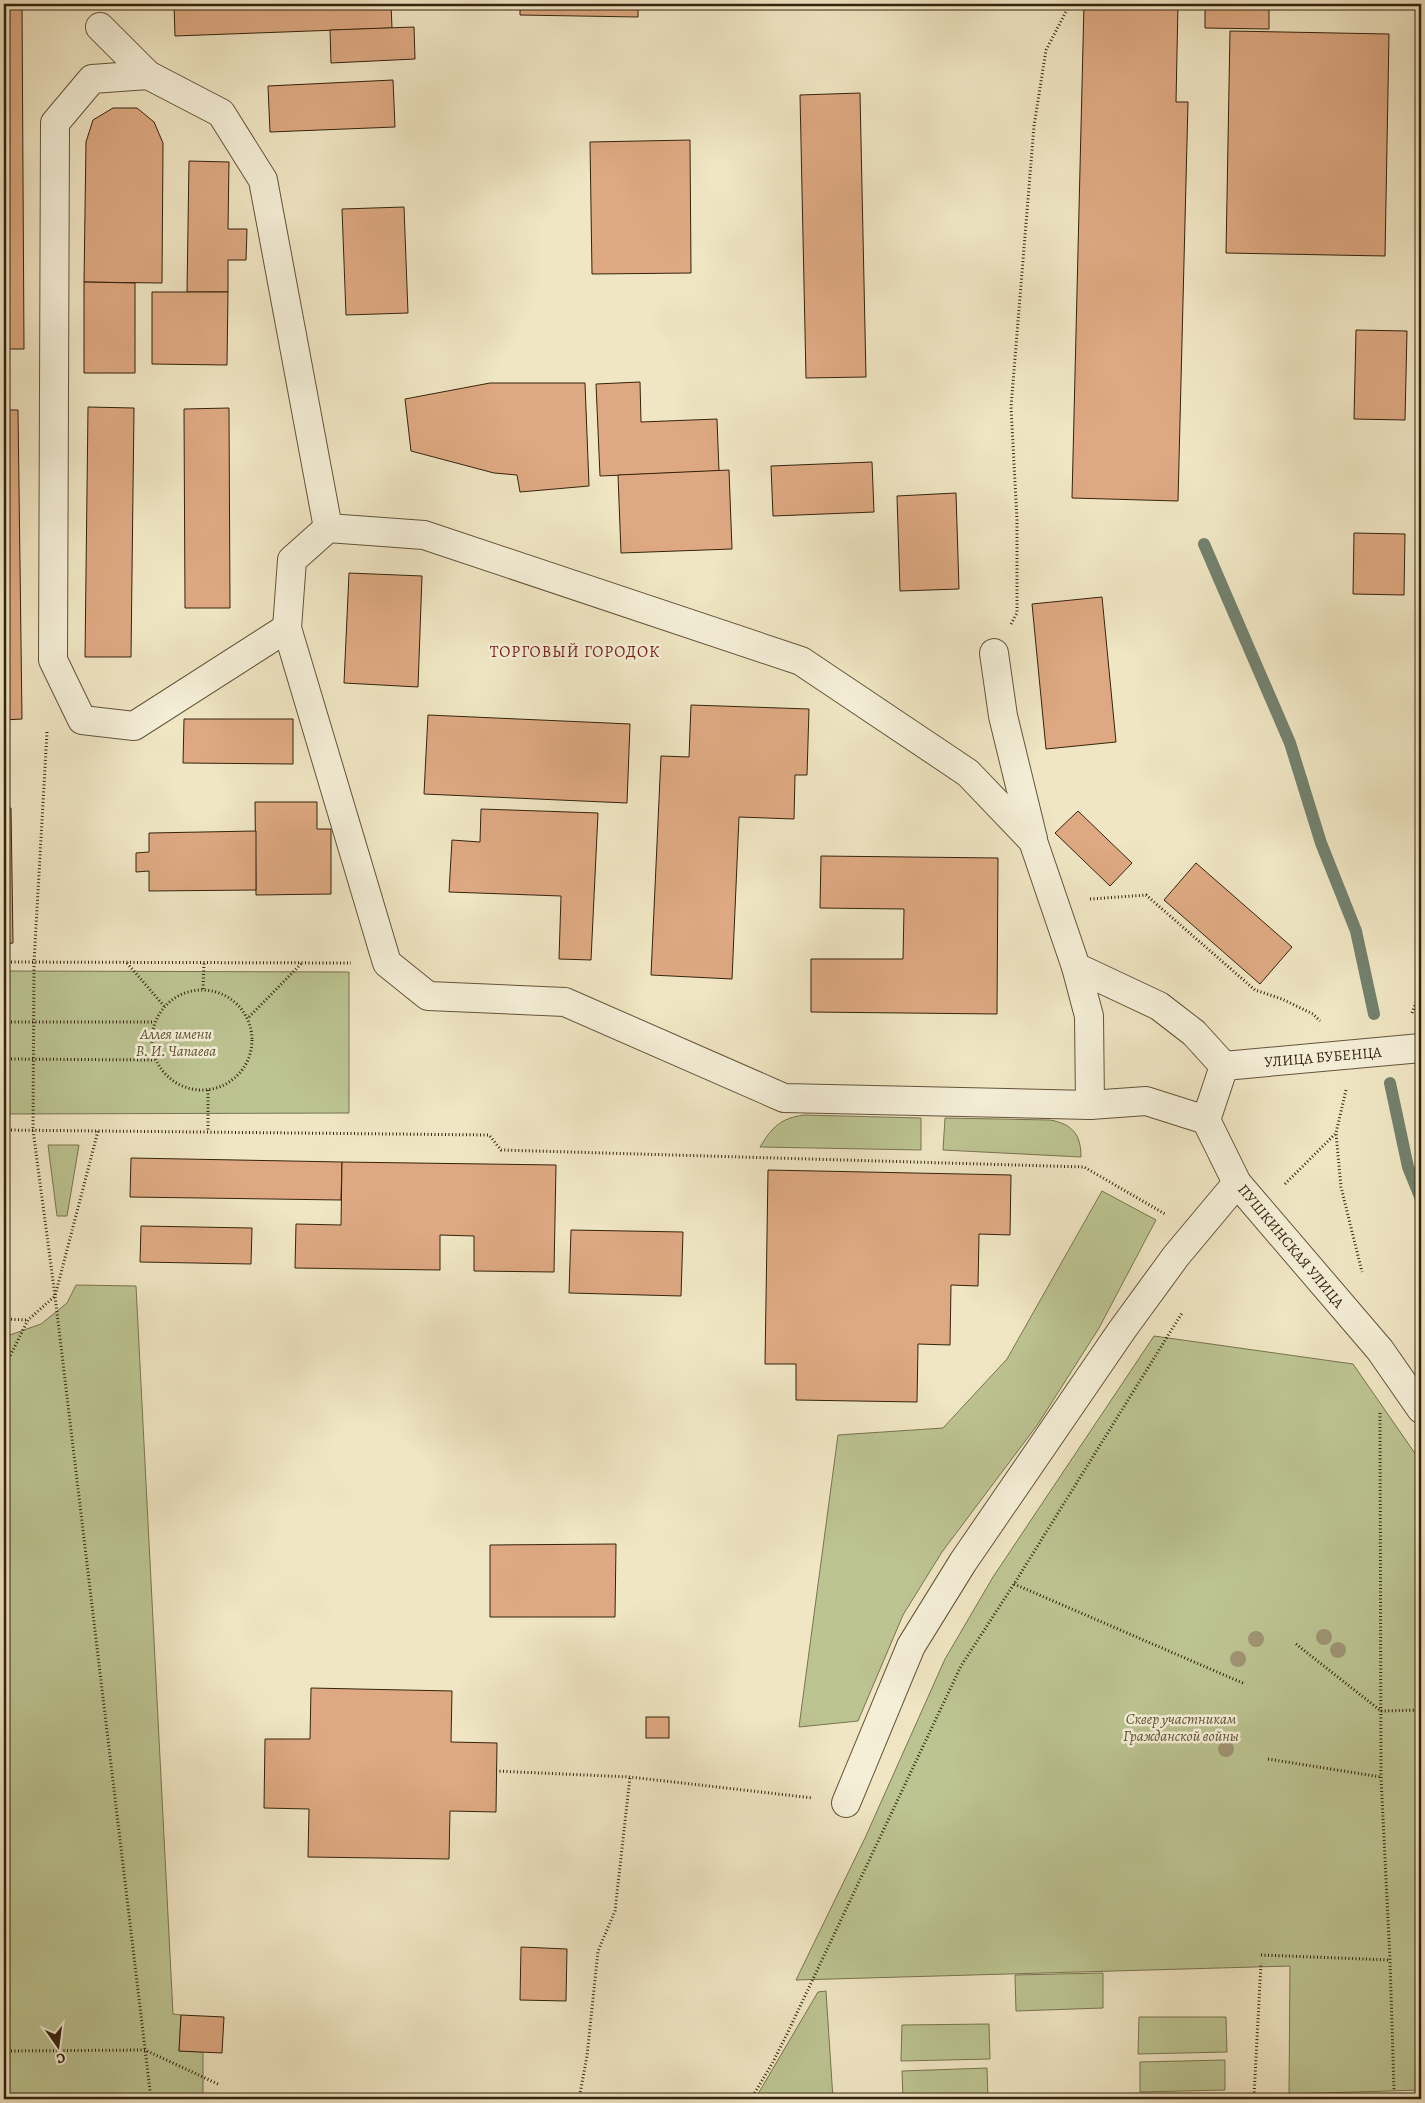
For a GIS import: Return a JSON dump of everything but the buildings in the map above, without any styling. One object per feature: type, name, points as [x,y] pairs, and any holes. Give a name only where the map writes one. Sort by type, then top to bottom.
[{"type":"street","points":[[100,27],[148,75],[221,113],[264,180],[328,528]]},
{"type":"street","points":[[148,75],[92,80],[55,123],[53,660],[82,720],[134,726],[287,628]]},
{"type":"street","points":[[1033,841],[968,773],[801,661],[424,535],[328,528],[292,560],[287,628],[387,964],[428,996],[565,1002],[784,1098],[1090,1105],[1146,1101],[1206,1120],[1224,1066],[1194,1033],[1159,1006],[1076,967]]},
{"type":"street","points":[[994,653],[1003,716],[1033,841],[1076,967],[1089,1016],[1090,1105]]},
{"type":"street","name":"УЛИЦА БУБЕНЦА","points":[[1224,1066],[1421,1048]]},
{"type":"street","name":"ПУШКИНСКАЯ УЛИЦА","points":[[1206,1120],[1237,1183],[1380,1350],[1421,1409]]},
{"type":"street","points":[[846,1803],[912,1646],[963,1562],[1122,1330],[1196,1232],[1237,1183]]},
{"type":"path","points":[[994,653],[1017,613],[1017,520],[1011,407],[1034,126],[1046,50],[1070,4]]},
{"type":"path","points":[[1417,4],[1421,289]]},
{"type":"path","points":[[48,726],[34,962],[33,1130],[56,1296],[151,2099]]},
{"type":"path","points":[[1054,902],[1146,895],[1255,990],[1282,999],[1313,1014],[1326,1027]]},
{"type":"path","points":[[4,962],[387,964]]},
{"type":"path","points":[[127,962],[164,1006]]},
{"type":"path","points":[[203,989],[204,963]]},
{"type":"path","points":[[249,1017],[302,963]]},
{"type":"path","points":[[203,989],[218,992],[235,1001],[249,1017],[252,1032],[252,1050],[246,1066],[234,1079],[220,1088],[208,1090],[188,1089],[174,1083],[163,1073],[155,1060],[151,1041],[154,1022],[164,1006],[180,994],[203,989]]},
{"type":"path","points":[[4,1022],[154,1022]]},
{"type":"path","points":[[4,1059],[155,1060]]},
{"type":"path","points":[[1348,1082],[1336,1133],[1341,1187],[1351,1234],[1364,1280]]},
{"type":"path","points":[[208,1090],[208,1132]]},
{"type":"path","points":[[4,1130],[489,1135],[501,1150],[1084,1167],[1196,1232]]},
{"type":"path","points":[[4,1368],[28,1320],[56,1296],[98,1131]]},
{"type":"path","points":[[1280,1190],[1336,1133]]},
{"type":"path","points":[[751,2099],[772,2064],[791,2025],[961,1666],[1185,1308]]},
{"type":"path","points":[[4,1320],[28,1320]]},
{"type":"path","points":[[1380,1405],[1381,1777],[1394,2091]]},
{"type":"path","points":[[1014,1584],[1245,1684]]},
{"type":"path","points":[[1296,1644],[1381,1712],[1421,1710]]},
{"type":"path","points":[[1268,1759],[1381,1777]]},
{"type":"path","points":[[496,1772],[630,1777],[846,1803]]},
{"type":"path","points":[[579,2099],[587,2056],[598,1950],[615,1912],[630,1777]]},
{"type":"path","points":[[1261,1955],[1390,1960]]},
{"type":"path","points":[[1254,2096],[1261,1963]]},
{"type":"path","points":[[4,2051],[145,2050],[220,2085]]},
{"type":"green space","name":"Аллея имени В. И. Чапаева","points":[[4,971],[349,972],[349,1113],[4,1114]]},
{"type":"green space","points":[[804,1115],[921,1118],[921,1150],[760,1147],[773,1129],[783,1121]]},
{"type":"green space","points":[[945,1118],[1050,1120],[1058,1122],[1074,1131],[1081,1149],[1081,1157],[943,1150]]},
{"type":"green space","points":[[48,1145],[79,1145],[67,1216],[57,1216]]},
{"type":"green space","points":[[1102,1191],[1156,1220],[1099,1328],[1038,1424],[942,1552],[903,1615],[858,1721],[799,1727],[838,1435],[943,1428],[1007,1359]]},
{"type":"green space","points":[[76,1285],[136,1286],[173,2014],[181,2015],[179,2051],[203,2052],[203,2099],[4,2099],[4,1337],[41,1324],[67,1303]]},
{"type":"green space","name":"Сквер участникам Гражданской войны","points":[[1154,1336],[1353,1364],[1421,1462],[1421,2090],[1289,2094],[1290,1966],[796,1980],[865,1838],[945,1659],[993,1577]]},
{"type":"green space","points":[[1103,1973],[1103,2008],[1016,2011],[1015,1975]]},
{"type":"green space","points":[[826,1991],[833,2099],[755,2099],[818,1992]]},
{"type":"green space","points":[[1139,2017],[1226,2017],[1227,2052],[1138,2054]]},
{"type":"green space","points":[[989,2024],[990,2059],[901,2061],[902,2025]]},
{"type":"green space","points":[[1225,2060],[1225,2090],[1140,2092],[1140,2062]]},
{"type":"green space","points":[[987,2068],[988,2098],[903,2099],[902,2071]]},
{"type":"waterway","points":[[1204,544],[1290,743],[1321,843],[1356,931],[1374,1014]]},
{"type":"waterway","points":[[1390,1083],[1408,1167],[1421,1199]]},
{"type":"district","name":"ТОРГОВЫЙ ГОРОДОК","points":[[575,652]]}]
